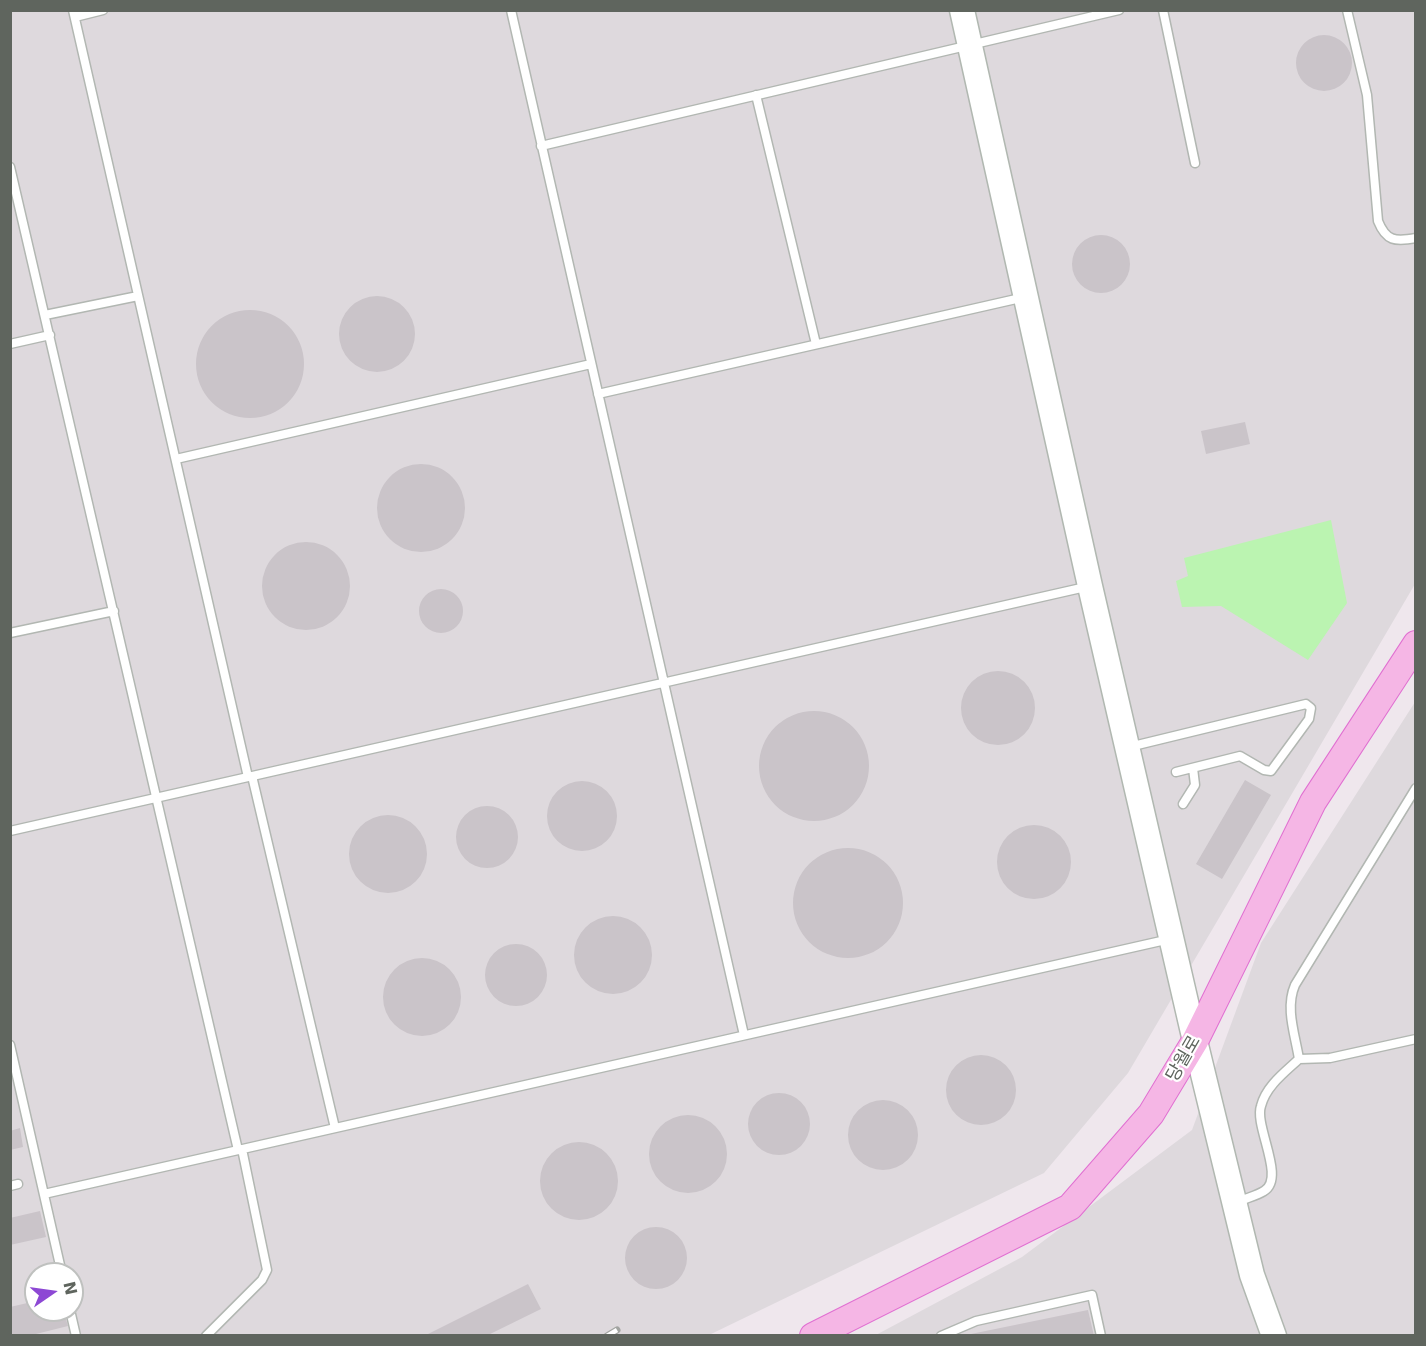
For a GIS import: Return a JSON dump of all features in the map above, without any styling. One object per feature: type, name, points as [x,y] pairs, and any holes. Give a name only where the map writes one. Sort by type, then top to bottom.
[{"type":"main road","points":[[962,10],[1090,586],[1195,1041],[1252,1275],[1274,1335]]},
{"type":"main road","name":"당월로","points":[[813,1335],[1070,1207],[1151,1114],[1195,1041],[1313,802],[1416,644]]},
{"type":"lane","points":[[103,10],[74,14],[250,777],[335,1128]]},
{"type":"lane","points":[[511,10],[744,1035]]},
{"type":"lane","points":[[542,146],[1119,10]]},
{"type":"lane","points":[[1163,10],[1196,164]]},
{"type":"lane","points":[[1347,10],[1367,95],[1378,221],[1382,231],[1390,238],[1401,240],[1416,238]]},
{"type":"lane","points":[[756,95],[816,344]]},
{"type":"lane","points":[[10,167],[267,1270],[262,1280],[206,1335]]},
{"type":"lane","points":[[45,315],[138,296]]},
{"type":"lane","points":[[598,394],[1026,296]]},
{"type":"lane","points":[[10,344],[50,335]]},
{"type":"lane","points":[[176,459],[591,364]]},
{"type":"lane","points":[[10,831],[1090,586]]},
{"type":"lane","points":[[10,633],[114,611]]},
{"type":"lane","points":[[1128,747],[1306,704],[1311,708],[1309,719],[1271,771],[1264,770],[1239,756],[1176,772]]},
{"type":"lane","points":[[1183,804],[1195,785],[1193,768]]},
{"type":"lane","points":[[1299,1059],[1290,1009],[1292,991],[1416,788]]},
{"type":"lane","points":[[44,1194],[1173,939]]},
{"type":"lane","points":[[1234,1203],[1266,1190],[1271,1181],[1272,1170],[1260,1117],[1261,1105],[1273,1084],[1299,1059],[1330,1058],[1416,1039]]},
{"type":"lane","points":[[10,1045],[59,1262]]},
{"type":"lane","points":[[941,1335],[958,1331],[976,1321],[1092,1295],[1101,1335]]},
{"type":"shaded area","points":[[10,11],[1415,11],[1415,584],[1128,1073],[1044,1173],[709,1335],[11,1335]]},
{"type":"shaded area","points":[[1331,520],[1347,603],[1308,660],[1221,606],[1182,607],[1176,581],[1188,576],[1184,558]]},
{"type":"shaded area","points":[[1415,702],[1415,1335],[874,1336],[1022,1257],[1192,1130],[1261,943]]},
{"type":"building","points":[[1319,35],[1329,35],[1344,43],[1350,52],[1352,63],[1350,74],[1344,83],[1329,91],[1319,91],[1308,86],[1301,79],[1296,68],[1296,58],[1301,47],[1308,40]]},
{"type":"building","points":[[1101,235],[1112,237],[1125,248],[1130,264],[1128,275],[1117,288],[1101,293],[1090,291],[1077,280],[1072,264],[1074,253],[1085,240]]},
{"type":"building","points":[[377,296],[392,299],[404,307],[412,319],[415,334],[412,349],[404,361],[392,369],[377,372],[362,369],[350,361],[342,349],[339,334],[342,319],[350,307],[362,299]]},
{"type":"building","points":[[250,310],[271,314],[288,326],[300,343],[304,364],[300,385],[288,402],[271,414],[250,418],[229,414],[212,402],[200,385],[196,364],[200,343],[212,326],[229,314]]},
{"type":"building","points":[[1245,422],[1250,444],[1206,454],[1201,431]]},
{"type":"building","points":[[421,464],[446,471],[458,483],[465,508],[458,533],[446,545],[421,552],[396,545],[384,533],[377,508],[384,483],[396,471]]},
{"type":"building","points":[[306,542],[331,549],[343,561],[350,586],[343,611],[331,623],[306,630],[281,623],[269,611],[262,586],[269,561],[281,549]]},
{"type":"building","points":[[441,589],[456,596],[463,611],[456,626],[441,633],[426,626],[419,611],[426,596]]},
{"type":"building","points":[[998,671],[1019,677],[1029,687],[1035,708],[1029,729],[1019,739],[998,745],[977,739],[967,729],[961,708],[967,687],[977,677]]},
{"type":"building","points":[[814,711],[835,715],[853,727],[865,745],[869,766],[865,787],[853,805],[835,817],[814,821],[793,817],[775,805],[763,787],[759,766],[763,745],[775,727],[793,715]]},
{"type":"building","points":[[1245,780],[1271,795],[1222,879],[1196,864]]},
{"type":"building","points":[[582,781],[595,784],[607,791],[614,803],[617,816],[614,829],[607,841],[595,848],[582,851],[569,848],[557,841],[550,829],[547,816],[550,803],[557,791],[569,784]]},
{"type":"building","points":[[487,806],[499,808],[509,815],[516,825],[518,837],[516,849],[509,859],[499,866],[487,868],[475,866],[465,859],[458,849],[456,837],[458,825],[465,815],[475,808]]},
{"type":"building","points":[[388,815],[403,818],[416,826],[424,839],[427,854],[424,869],[416,882],[403,890],[388,893],[373,890],[360,882],[352,869],[349,854],[352,839],[360,826],[373,818]]},
{"type":"building","points":[[1034,825],[1055,831],[1065,841],[1071,862],[1065,883],[1055,893],[1034,899],[1013,893],[1003,883],[997,862],[1003,841],[1013,831]]},
{"type":"building","points":[[848,848],[869,852],[887,864],[899,882],[903,903],[899,924],[887,942],[869,954],[848,958],[827,954],[809,942],[797,924],[793,903],[797,882],[809,864],[827,852]]},
{"type":"building","points":[[613,916],[628,919],[641,927],[649,940],[652,955],[649,970],[641,983],[628,991],[613,994],[598,991],[585,983],[577,970],[574,955],[577,940],[585,927],[598,919]]},
{"type":"building","points":[[516,944],[528,946],[538,953],[545,963],[547,975],[545,987],[538,997],[528,1004],[516,1006],[504,1004],[494,997],[487,987],[485,975],[487,963],[494,953],[504,946]]},
{"type":"building","points":[[422,958],[437,961],[450,969],[458,982],[461,997],[458,1012],[450,1025],[437,1033],[422,1036],[407,1033],[394,1025],[386,1012],[383,997],[386,982],[394,969],[407,961]]},
{"type":"building","points":[[981,1055],[994,1058],[1006,1065],[1013,1077],[1016,1090],[1013,1103],[1006,1115],[994,1122],[981,1125],[968,1122],[956,1115],[949,1103],[946,1090],[949,1077],[956,1065],[968,1058]]},
{"type":"building","points":[[779,1093],[791,1095],[801,1102],[808,1112],[810,1124],[808,1136],[801,1146],[791,1153],[779,1155],[767,1153],[757,1146],[750,1136],[748,1124],[750,1112],[757,1102],[767,1095]]},
{"type":"building","points":[[883,1100],[896,1103],[908,1110],[915,1122],[918,1135],[915,1148],[908,1160],[896,1167],[883,1170],[870,1167],[858,1160],[851,1148],[848,1135],[851,1122],[858,1110],[870,1103]]},
{"type":"building","points":[[688,1115],[703,1118],[716,1126],[724,1139],[727,1154],[724,1169],[716,1182],[703,1190],[688,1193],[673,1190],[660,1182],[652,1169],[649,1154],[652,1139],[660,1126],[673,1118]]},
{"type":"building","points":[[20,1128],[23,1147],[10,1150],[10,1131]]},
{"type":"building","points":[[579,1142],[594,1145],[607,1153],[615,1166],[618,1181],[615,1196],[607,1209],[594,1217],[579,1220],[564,1217],[551,1209],[543,1196],[540,1181],[543,1166],[551,1153],[564,1145]]},
{"type":"building","points":[[40,1211],[46,1237],[10,1245],[10,1218]]},
{"type":"building","points":[[650,1227],[662,1227],[678,1236],[685,1246],[687,1258],[685,1270],[678,1280],[662,1289],[650,1289],[639,1284],[630,1275],[625,1264],[625,1252],[630,1241],[639,1232]]},
{"type":"building","points":[[528,1284],[541,1309],[486,1336],[424,1336]]},
{"type":"building","points":[[24,1304],[24,1322],[67,1322],[68,1326],[28,1336],[10,1336],[10,1307]]},
{"type":"building","points":[[1088,1310],[1094,1336],[971,1336],[971,1334]]},
{"type":"railway","points":[[607,1336],[617,1330]]}]
